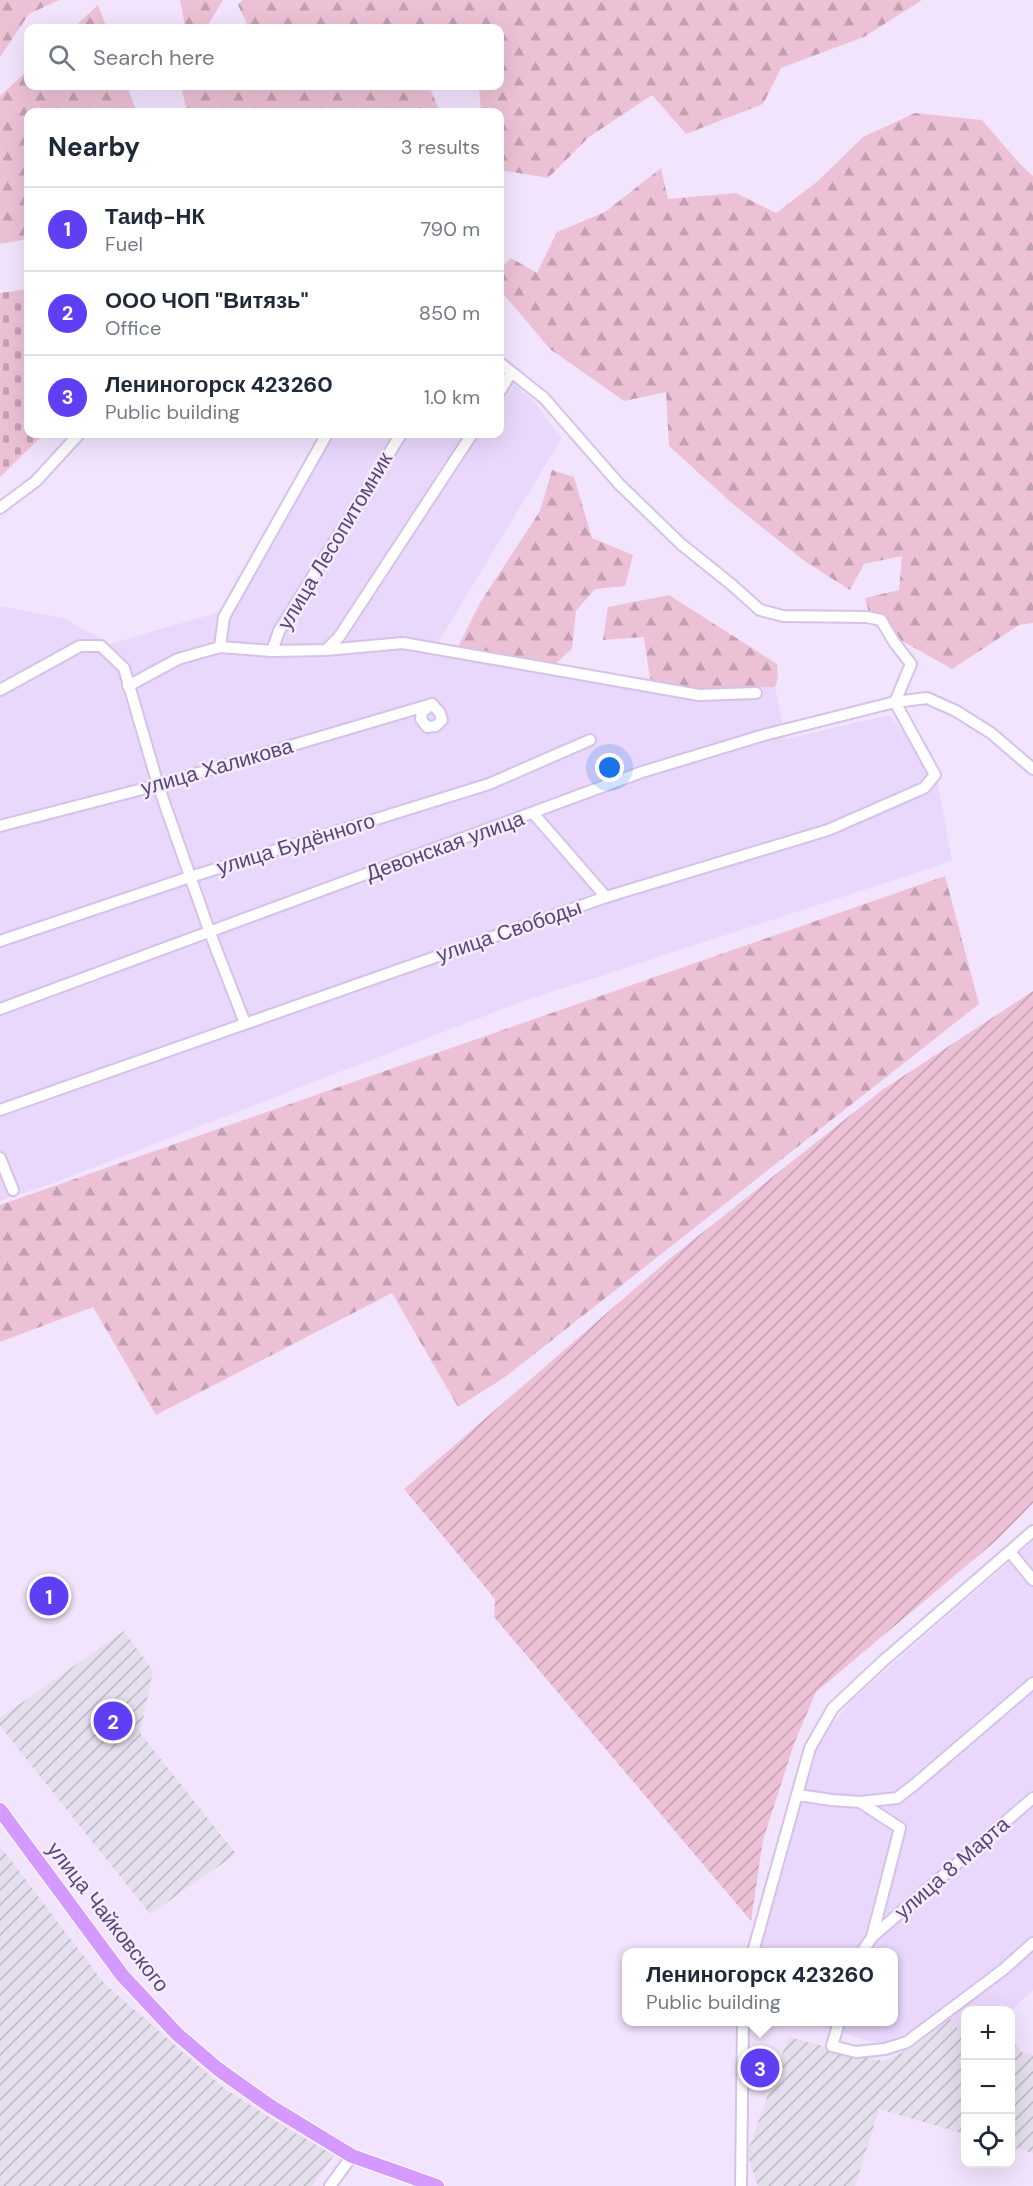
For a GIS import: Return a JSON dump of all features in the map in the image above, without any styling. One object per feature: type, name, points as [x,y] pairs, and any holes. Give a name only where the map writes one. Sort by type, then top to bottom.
[{"type":"main road","name":"улица Чайковского","points":[[0,1810],[122,1975],[177,2034],[219,2069],[270,2106],[352,2156],[403,2181],[437,2186]]},
{"type":"street","points":[[504,367],[544,398],[619,484],[681,544],[760,610],[783,616],[867,617],[881,620],[911,664],[895,702]]},
{"type":"street","points":[[504,384],[511,373]]},
{"type":"street","points":[[0,508],[36,481],[75,438]]},
{"type":"street","points":[[220,646],[224,617],[325,438]]},
{"type":"street","name":"улица Лесопитомник","points":[[272,651],[279,631],[399,438]]},
{"type":"street","points":[[326,650],[339,637],[469,438]]},
{"type":"street","points":[[128,686],[178,659],[220,646],[272,651],[326,650],[403,643],[699,695],[756,693]]},
{"type":"street","points":[[0,690],[80,646],[101,646],[124,668],[158,785],[210,933],[245,1023]]},
{"type":"street","name":"Девонская улица","points":[[0,1009],[653,769],[764,735],[895,702],[927,698],[956,711],[991,733],[1033,769]]},
{"type":"street","name":"улица Свободы","points":[[0,1110],[606,897],[828,830],[924,788],[935,775],[895,702]]},
{"type":"street","name":"улица Халикова","points":[[0,826],[158,785],[432,704]]},
{"type":"street","name":"улица Будённого","points":[[0,941],[190,877],[489,784],[590,740]]},
{"type":"street","points":[[533,813],[606,897]]},
{"type":"street","points":[[0,1158],[13,1190]]},
{"type":"street","points":[[754,1948],[810,1748],[833,1708],[882,1662],[1033,1531]]},
{"type":"street","points":[[1010,1552],[1033,1581]]},
{"type":"street","points":[[798,1795],[860,1802],[897,1797],[1033,1683]]},
{"type":"street","name":"улица 8 Марта","points":[[872,1937],[1033,1798]]},
{"type":"street","points":[[860,1802],[900,1828],[872,1937],[865,1948]]},
{"type":"street","points":[[839,2026],[832,2046],[856,2052],[885,2049],[907,2042],[1033,1943]]},
{"type":"street","points":[[741,2186],[743,2026]]},
{"type":"street","points":[[330,2186],[352,2156]]},
{"type":"shaded area","points":[[504,375],[532,399],[562,438],[437,644],[640,679],[683,689],[775,687],[786,739],[889,715],[935,767],[952,861],[518,1003],[51,1184],[0,1201],[0,606],[63,618],[110,644],[236,607],[333,438],[504,438]]},
{"type":"shaded area","points":[[1033,1541],[1033,1990],[1015,2007],[961,2006],[961,2033],[950,2019],[904,2052],[822,2026],[898,2026],[898,1948],[761,1948],[813,1748],[852,1700]]},
{"type":"shaded area","points":[[124,1631],[153,1671],[140,1733],[236,1854],[150,1914],[0,1726],[0,1718]]},
{"type":"shaded area","points":[[0,1846],[104,1983],[225,2089],[334,2155],[312,2186],[0,2186]]},
{"type":"shaded area","points":[[950,2019],[961,2033],[961,2133],[879,2109],[855,2186],[758,2186],[747,2154],[788,2037],[883,2061],[904,2052]]},
{"type":"shaded area","points":[[1015,2044],[1023,2053],[1033,2055],[1033,2153],[1015,2148]]},
{"type":"green space","points":[[0,0],[59,0],[29,14],[0,57]]},
{"type":"green space","points":[[180,0],[223,0],[209,24],[185,24]]},
{"type":"green space","points":[[242,0],[922,0],[864,37],[781,68],[763,104],[686,134],[652,95],[589,137],[548,178],[504,171],[504,108],[481,108],[479,90],[504,90],[504,24],[247,24],[238,5]]},
{"type":"green space","points":[[98,5],[105,24],[77,24]]},
{"type":"green space","points":[[24,74],[24,90],[129,90],[135,108],[24,108],[24,240],[0,244],[0,96]]},
{"type":"green space","points":[[182,90],[431,90],[438,108],[186,108]]},
{"type":"green space","points":[[915,113],[982,120],[1033,176],[1033,623],[1019,625],[952,669],[872,624],[865,598],[899,590],[902,556],[864,564],[850,590],[803,560],[734,505],[669,446],[666,392],[624,401],[550,349],[504,295],[504,265],[511,258],[537,273],[557,232],[605,212],[661,168],[668,199],[736,193],[776,213],[818,181],[863,137]]},
{"type":"green space","points":[[24,290],[24,438],[40,438],[0,477],[0,293]]},
{"type":"green space","points":[[552,470],[574,477],[592,538],[633,555],[625,586],[595,589],[576,611],[572,649],[554,665],[458,647],[480,603],[540,511]]},
{"type":"green space","points":[[669,595],[777,664],[778,679],[775,687],[683,689],[650,679],[644,637],[603,640],[608,607]]},
{"type":"green space","points":[[945,876],[979,1004],[505,1377],[458,1407],[392,1293],[156,1415],[93,1307],[0,1342],[0,1205]]},
{"type":"green space","points":[[1033,991],[1033,1503],[997,1540],[816,1692],[794,1744],[763,1840],[751,1921],[494,1617],[495,1599],[404,1489],[668,1260],[882,1090]]},
{"type":"place","name":"Таиф-НК","points":[[49,1596]]},
{"type":"place","name":"ООО ЧОП \"Витязь\"","points":[[113,1721]]},
{"type":"place","name":"Лениногорск 423260","points":[[760,2068]]}]
